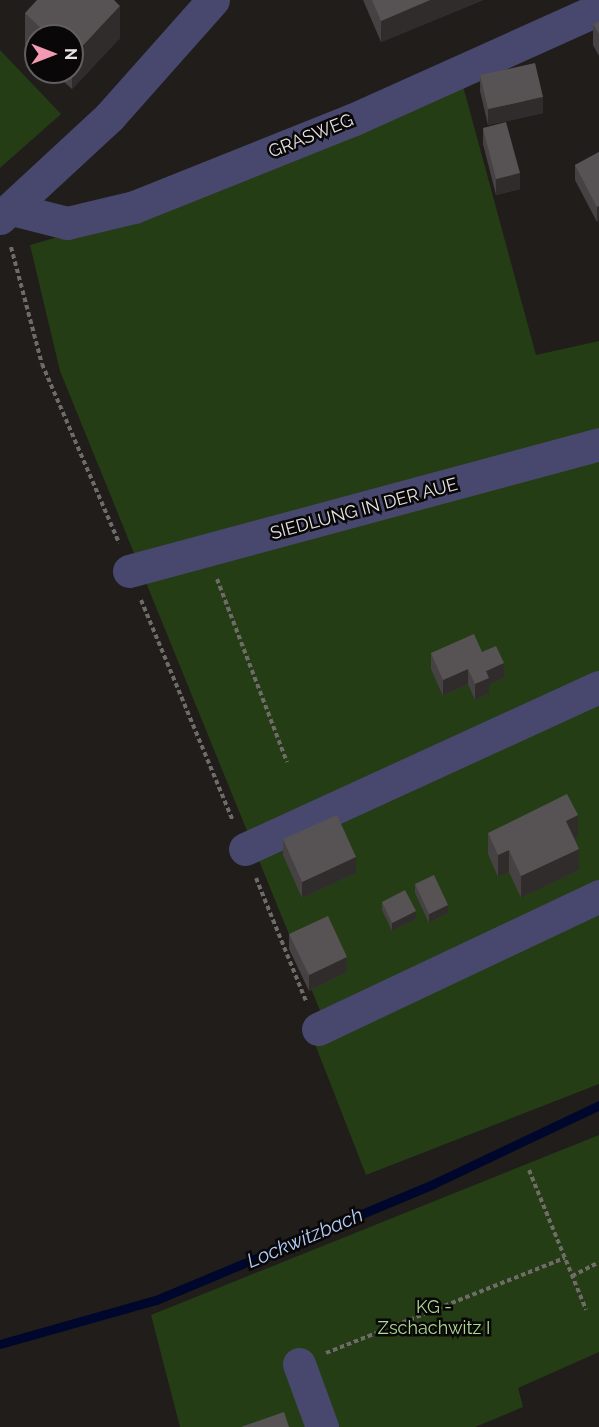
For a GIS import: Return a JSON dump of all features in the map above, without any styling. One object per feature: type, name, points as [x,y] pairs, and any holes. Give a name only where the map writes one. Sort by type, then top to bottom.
[{"type":"street","points":[[6,213],[111,116],[213,0]]},
{"type":"street","name":"GRASWEG","points":[[6,213],[67,223],[134,207],[352,120],[599,9]]},
{"type":"street","name":"SIEDLUNG IN DER AUE","points":[[129,571],[599,444]]},
{"type":"street","points":[[244,849],[599,687]]},
{"type":"street","points":[[318,1029],[599,896]]},
{"type":"street","points":[[299,1364],[322,1427]]},
{"type":"path","points":[[6,213],[42,364],[318,1029]]},
{"type":"path","points":[[206,551],[287,762]]},
{"type":"path","points":[[529,1170],[586,1310]]},
{"type":"path","points":[[299,1364],[565,1258]]},
{"type":"path","points":[[572,1276],[599,1262]]},
{"type":"green space","points":[[0,50],[24,75],[24,84],[32,84],[61,114],[0,168]]},
{"type":"green space","points":[[463,86],[536,355],[599,341],[599,1084],[366,1175],[306,1021],[321,1013],[60,371],[30,245],[152,210]]},
{"type":"green space","name":"KG - Zschachwitz I","points":[[599,1135],[599,1352],[518,1388],[523,1407],[475,1427],[180,1427],[151,1315]]},
{"type":"building","points":[[37,0],[114,0],[120,6],[84,44],[84,24],[36,24],[25,13]]},
{"type":"building","points":[[372,0],[430,0],[381,21]]},
{"type":"building","points":[[599,21],[599,34],[593,24]]},
{"type":"building","points":[[535,63],[543,97],[488,109],[480,75]]},
{"type":"building","points":[[506,122],[520,173],[496,179],[483,128]]},
{"type":"building","points":[[599,152],[599,206],[597,207],[575,165]]},
{"type":"building","points":[[474,634],[482,652],[496,646],[504,663],[486,671],[489,678],[475,684],[468,669],[443,680],[431,653]]},
{"type":"building","points":[[567,794],[578,815],[566,821],[579,849],[521,876],[509,850],[498,855],[488,833]]},
{"type":"building","points":[[337,815],[356,857],[302,882],[283,839]]},
{"type":"building","points":[[434,875],[448,905],[429,914],[415,884]]},
{"type":"building","points":[[405,890],[416,911],[392,923],[382,902]]},
{"type":"building","points":[[328,916],[347,957],[309,975],[289,934]]},
{"type":"building","points":[[284,1412],[289,1427],[241,1427]]},
{"type":"waterway","name":"Lockwitzbach","points":[[0,1344],[156,1300],[433,1184],[599,1105]]}]
